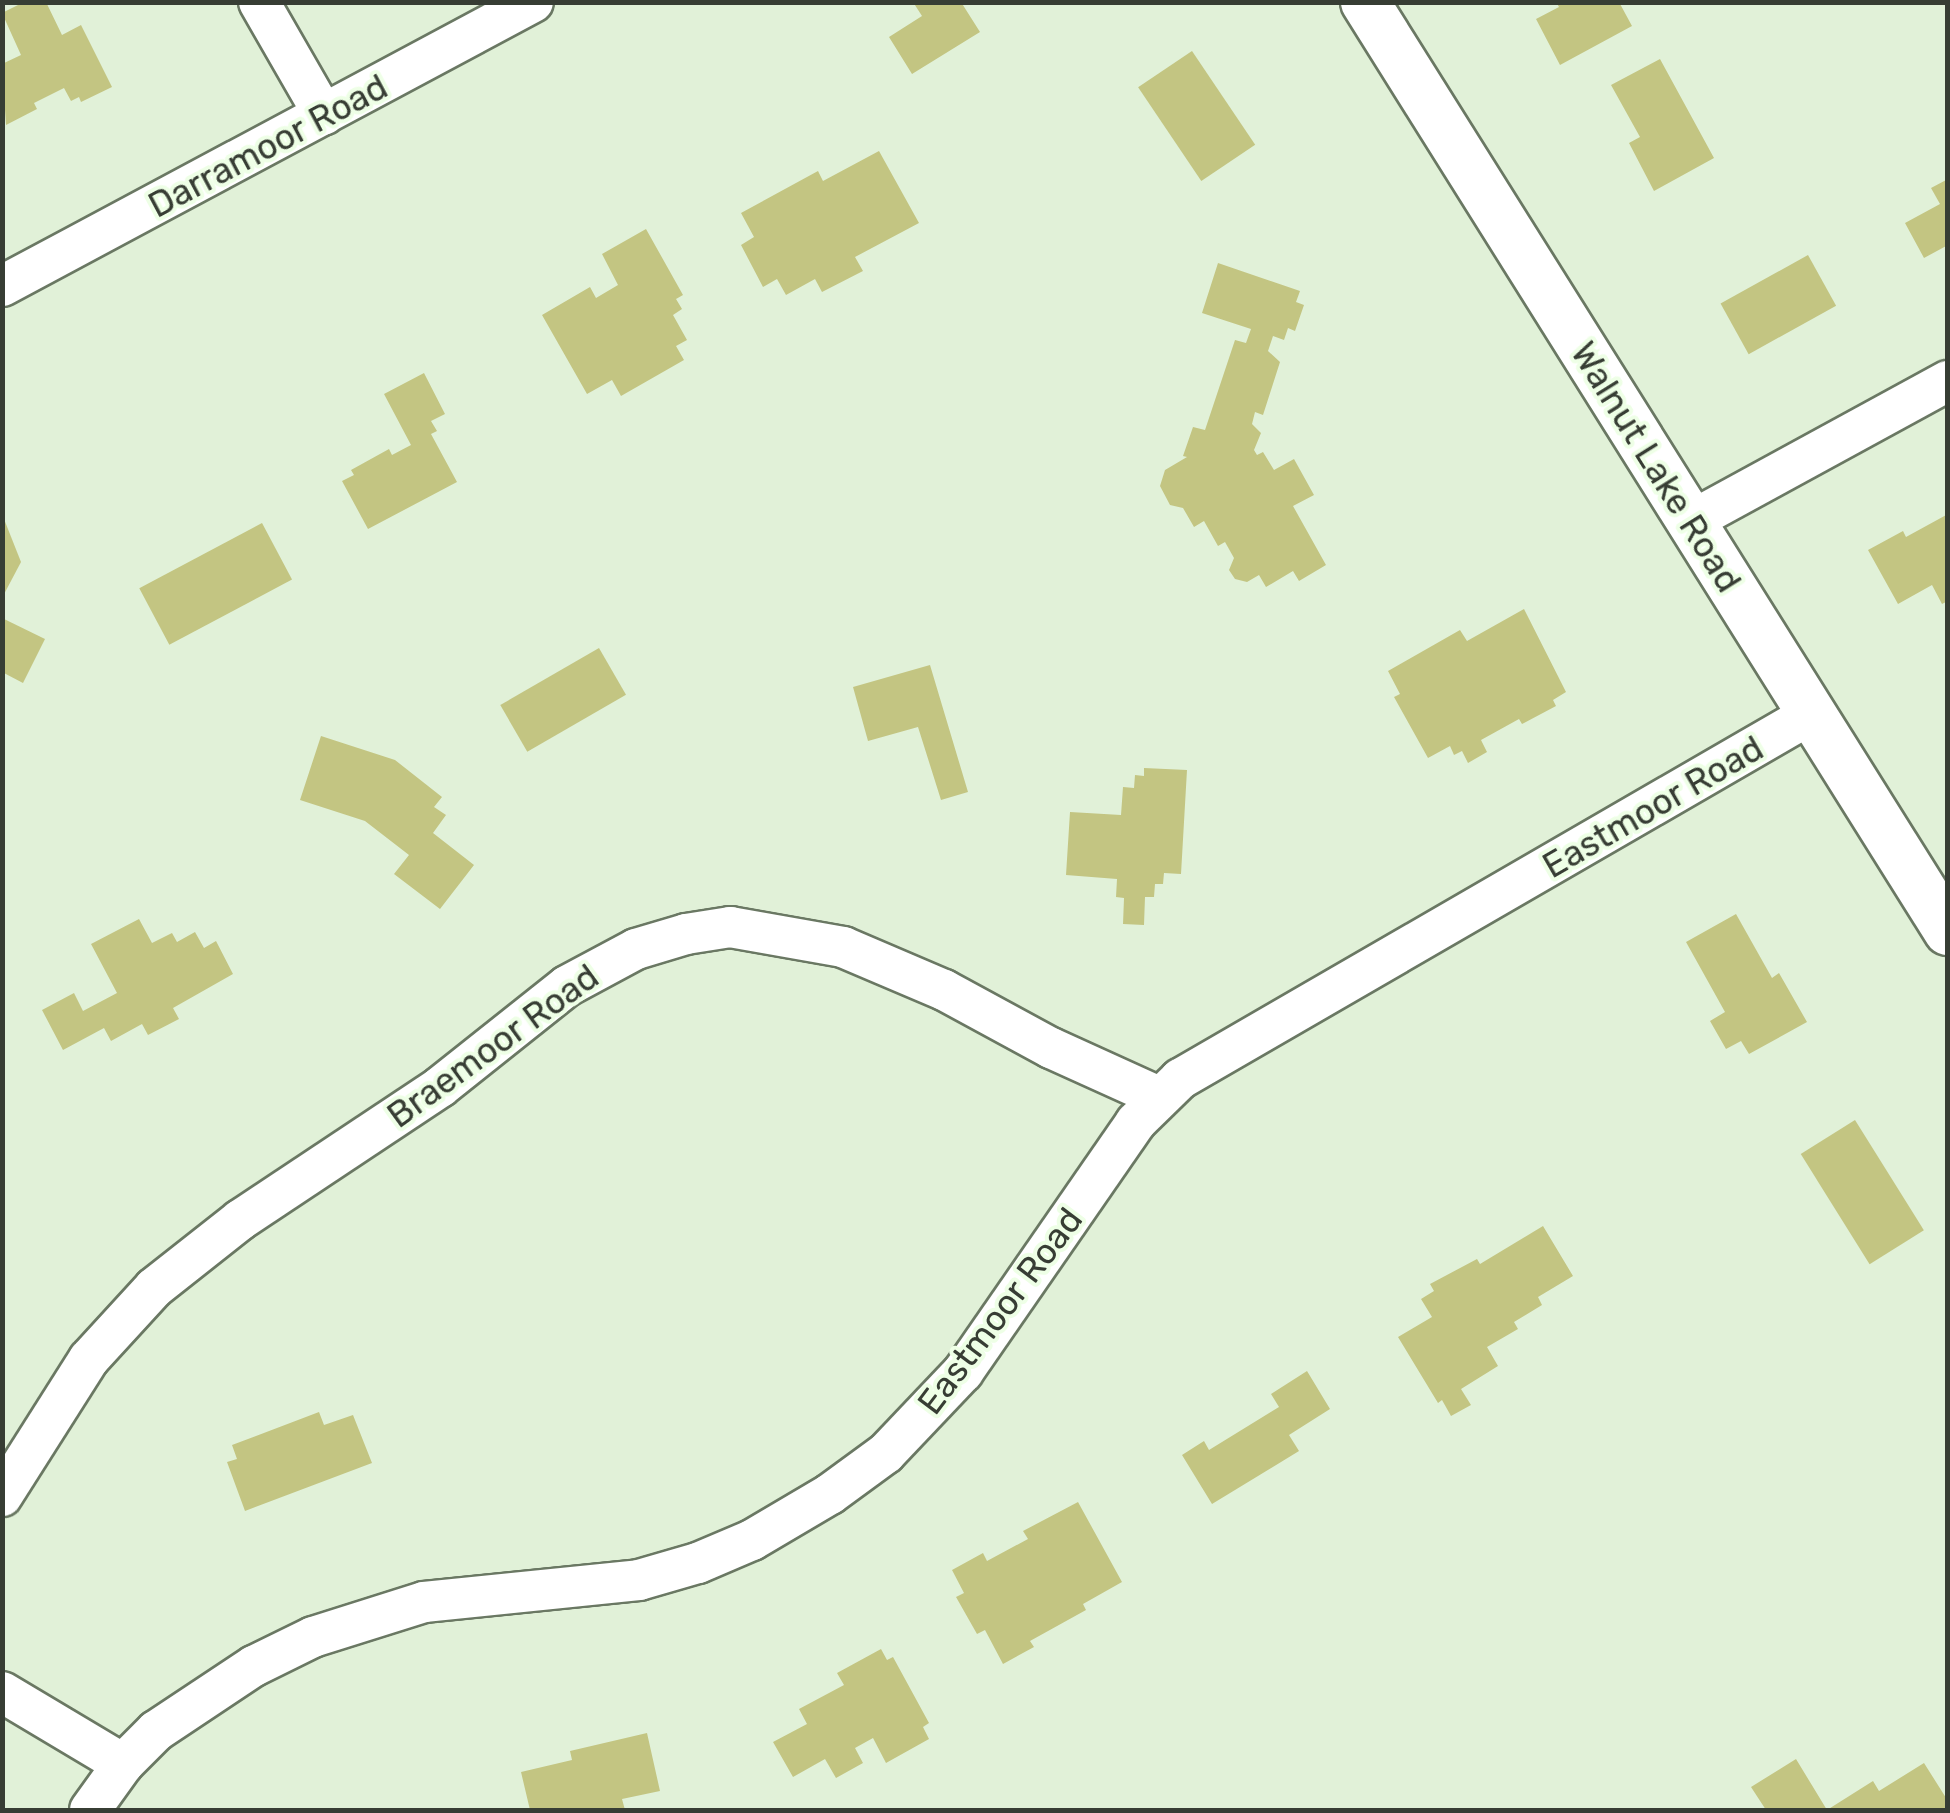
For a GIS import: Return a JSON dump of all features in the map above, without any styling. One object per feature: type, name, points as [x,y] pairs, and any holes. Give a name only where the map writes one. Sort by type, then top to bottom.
[{"type":"street","points":[[259,2],[324,114]]},
{"type":"street","name":"Darramoor Road","points":[[2,286],[533,2]]},
{"type":"street","name":"Walnut Lake Road","points":[[1365,2],[1948,931]]},
{"type":"street","points":[[1692,521],[1948,381]]},
{"type":"street","name":"Eastmoor Road","points":[[90,1810],[123,1764],[156,1731],[254,1666],[331,1630],[424,1602],[639,1580],[698,1564],[752,1540],[830,1494],[886,1452],[962,1372],[1114,1152],[1159,1097],[1211,1058],[1643,815],[1811,714]]},
{"type":"street","name":"Braemoor Road","points":[[2,1496],[89,1359],[118,1324],[166,1278],[240,1220],[440,1087],[567,986],[636,950],[686,934],[730,928],[843,946],[944,990],[1050,1048],[1159,1097]]},
{"type":"street","points":[[2,1692],[123,1764]]},
{"type":"building","points":[[24,2],[46,2],[62,35],[81,25],[112,87],[81,102],[79,97],[71,101],[64,88],[34,103],[37,109],[6,125],[2,64],[21,55],[2,13]]},
{"type":"building","points":[[913,2],[961,2],[980,32],[912,74],[889,37],[922,16]]},
{"type":"building","points":[[1556,2],[1619,2],[1632,26],[1560,65],[1536,19],[1559,7]]},
{"type":"building","points":[[1192,51],[1255,145],[1201,181],[1138,87]]},
{"type":"building","points":[[1660,59],[1714,158],[1654,191],[1629,143],[1640,137],[1611,85]]},
{"type":"building","points":[[879,151],[919,223],[855,257],[863,271],[822,292],[815,279],[786,295],[777,279],[763,287],[741,245],[754,237],[741,213],[818,171],[823,181]]},
{"type":"building","points":[[1948,179],[1948,245],[1924,258],[1905,223],[1940,204],[1931,188]]},
{"type":"building","points":[[646,229],[683,295],[676,299],[682,309],[673,315],[687,340],[676,346],[684,360],[621,396],[612,380],[587,394],[542,315],[590,287],[596,298],[618,285],[602,254]]},
{"type":"building","points":[[1808,255],[1836,306],[1749,354],[1721,303]]},
{"type":"building","points":[[1218,263],[1300,291],[1296,302],[1304,305],[1295,331],[1288,328],[1284,340],[1273,336],[1268,351],[1280,362],[1263,415],[1255,412],[1252,424],[1261,433],[1254,450],[1257,455],[1263,452],[1274,470],[1294,459],[1314,495],[1293,506],[1326,565],[1299,581],[1293,571],[1266,587],[1259,575],[1247,582],[1235,579],[1229,570],[1234,558],[1225,542],[1218,546],[1204,521],[1194,527],[1183,508],[1170,505],[1160,486],[1165,470],[1187,457],[1183,456],[1193,427],[1205,430],[1235,340],[1246,343],[1251,329],[1202,313]]},
{"type":"building","points":[[424,373],[445,414],[431,421],[437,431],[431,434],[457,482],[368,529],[342,481],[354,475],[351,470],[389,449],[392,455],[411,445],[384,394]]},
{"type":"building","points":[[2,514],[21,562],[2,598]]},
{"type":"building","points":[[1948,514],[1948,601],[1942,604],[1932,585],[1898,604],[1868,550],[1903,531],[1906,537]]},
{"type":"building","points":[[262,523],[292,580],[169,645],[139,588]]},
{"type":"building","points":[[1524,609],[1566,692],[1553,700],[1556,706],[1522,724],[1519,719],[1481,740],[1487,752],[1468,763],[1462,751],[1454,755],[1450,746],[1428,758],[1394,697],[1400,694],[1388,671],[1460,630],[1467,641]]},
{"type":"building","points":[[2,618],[45,639],[23,683],[2,672]]},
{"type":"building","points":[[599,648],[626,695],[527,752],[500,705]]},
{"type":"building","points":[[930,665],[968,792],[941,800],[918,727],[868,741],[853,687]]},
{"type":"building","points":[[321,736],[395,760],[442,797],[434,807],[446,815],[433,833],[474,865],[440,909],[394,874],[409,855],[365,821],[300,800]]},
{"type":"building","points":[[1144,768],[1187,770],[1181,874],[1164,873],[1163,884],[1155,884],[1154,897],[1145,897],[1144,925],[1123,924],[1124,898],[1116,897],[1117,879],[1066,875],[1070,812],[1121,815],[1123,787],[1134,788],[1135,775],[1144,776]]},
{"type":"building","points":[[1736,914],[1772,978],[1779,973],[1807,1022],[1749,1054],[1741,1041],[1726,1049],[1710,1021],[1725,1012],[1686,942]]},
{"type":"building","points":[[139,919],[152,943],[172,933],[177,942],[195,932],[204,948],[216,941],[233,974],[173,1008],[179,1019],[148,1035],[142,1024],[111,1041],[104,1028],[63,1050],[42,1010],[74,993],[83,1011],[117,993],[91,944]]},
{"type":"building","points":[[1855,1120],[1924,1230],[1870,1264],[1801,1154]]},
{"type":"building","points":[[1543,1226],[1573,1276],[1538,1297],[1542,1305],[1514,1322],[1518,1329],[1487,1347],[1498,1366],[1461,1389],[1471,1405],[1451,1416],[1442,1400],[1438,1403],[1398,1337],[1432,1317],[1421,1299],[1434,1291],[1430,1284],[1477,1259],[1480,1264]]},
{"type":"building","points":[[1307,1371],[1330,1409],[1289,1435],[1299,1451],[1212,1504],[1182,1455],[1204,1441],[1209,1450],[1279,1407],[1271,1394]]},
{"type":"building","points":[[319,1412],[324,1425],[353,1415],[372,1463],[245,1511],[227,1462],[237,1459],[232,1445]]},
{"type":"building","points":[[1078,1502],[1122,1582],[1083,1604],[1086,1610],[1030,1641],[1034,1647],[1003,1664],[985,1630],[977,1634],[956,1597],[964,1593],[952,1570],[983,1553],[987,1561],[1028,1539],[1023,1531]]},
{"type":"building","points":[[881,1649],[887,1660],[893,1657],[929,1723],[923,1727],[929,1739],[886,1763],[873,1738],[855,1748],[863,1763],[836,1778],[825,1759],[793,1777],[773,1742],[807,1724],[799,1709],[844,1685],[837,1673]]},
{"type":"building","points":[[647,1733],[660,1791],[622,1799],[625,1810],[530,1810],[521,1772],[572,1760],[570,1751]]},
{"type":"building","points":[[1796,1759],[1827,1810],[1766,1810],[1751,1787]]},
{"type":"building","points":[[1924,1763],[1948,1801],[1948,1810],[1827,1810],[1873,1781],[1879,1791]]}]
